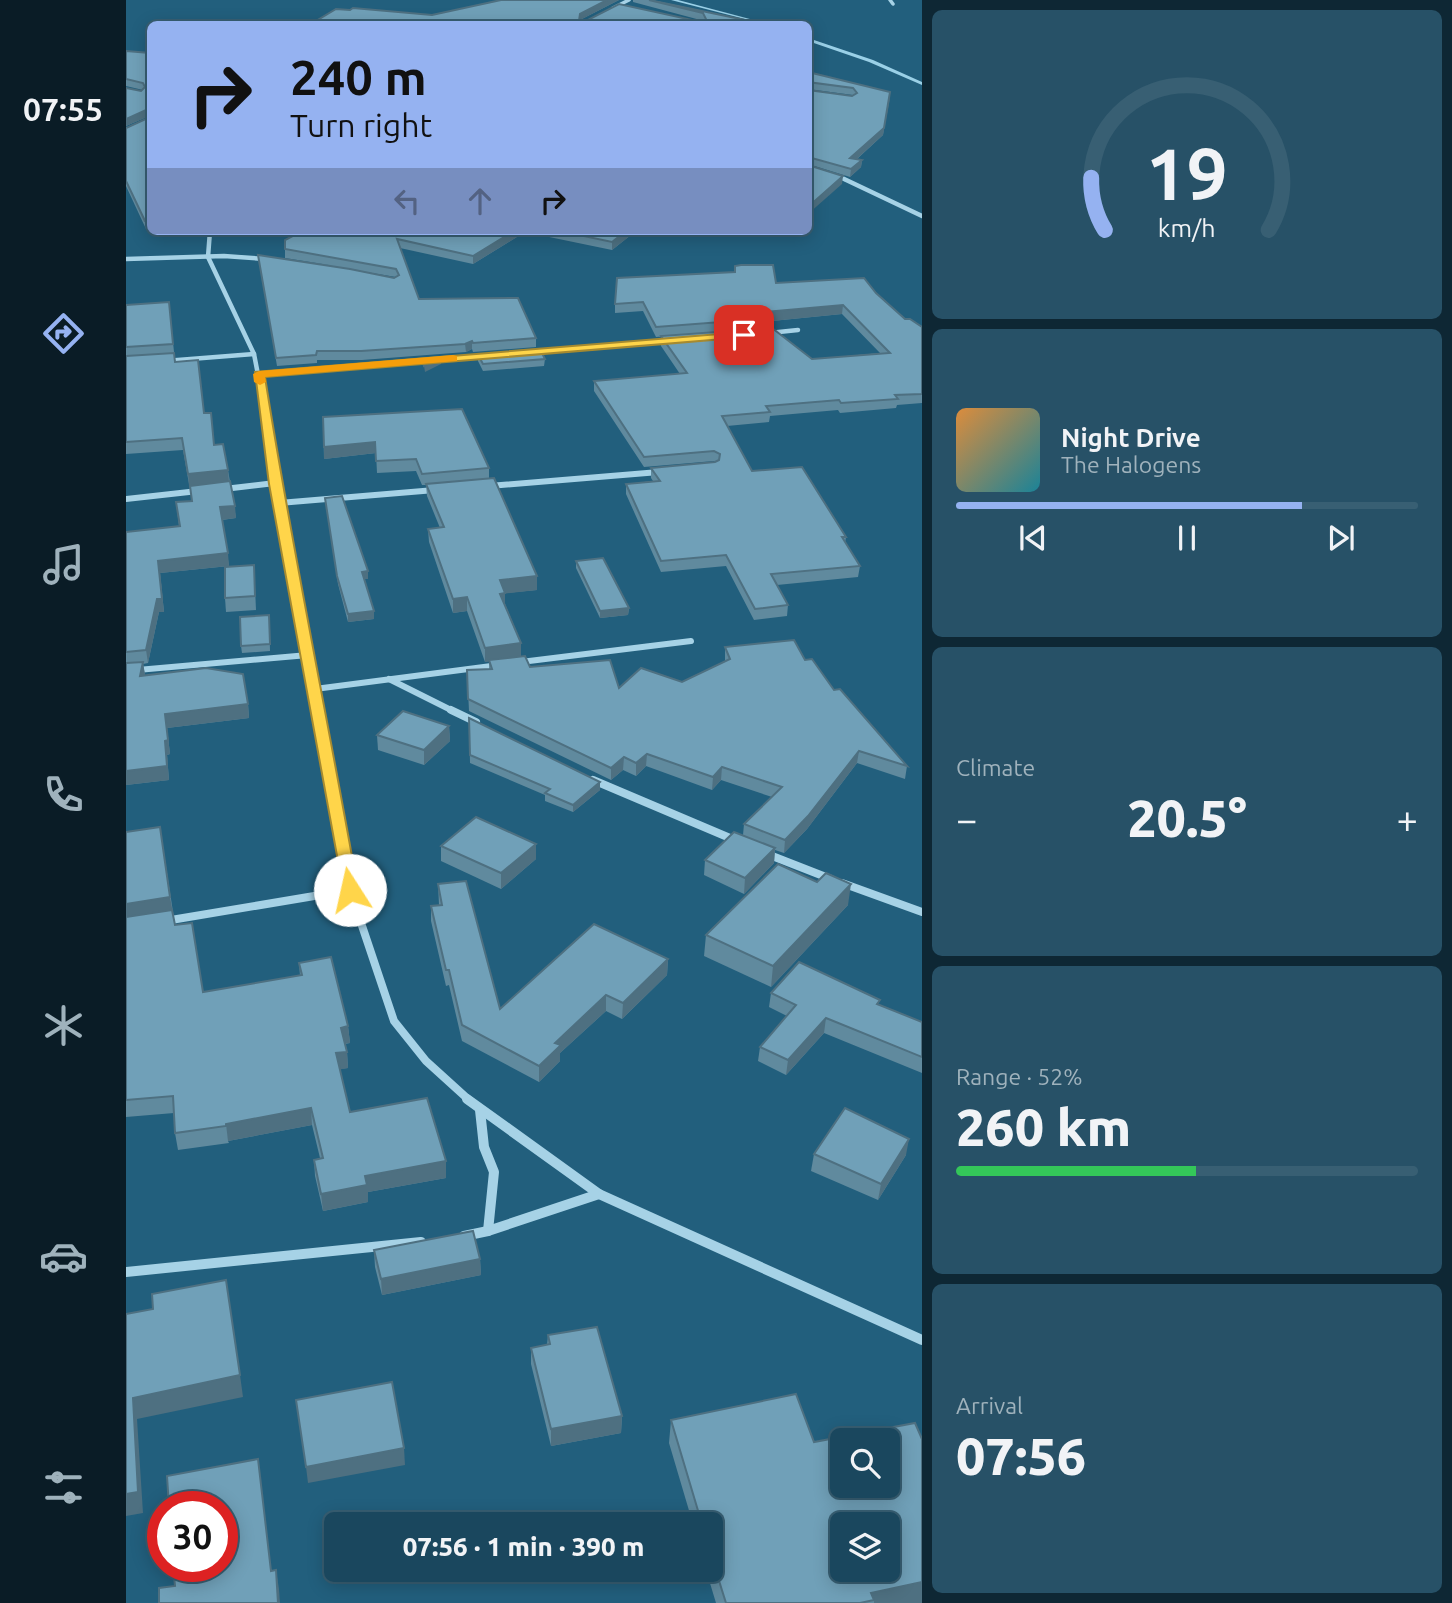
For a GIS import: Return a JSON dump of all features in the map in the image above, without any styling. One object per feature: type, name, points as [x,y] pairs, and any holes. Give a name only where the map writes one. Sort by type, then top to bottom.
[{"type":"street","points":[[606,12],[629,0]]},
{"type":"street","points":[[617,5],[629,8]]},
{"type":"street","points":[[827,171],[922,216]]},
{"type":"street","points":[[210,235],[208,257],[254,354],[259,374],[275,484],[350,890],[394,1021],[426,1061],[480,1110],[599,1194],[922,1340]]},
{"type":"street","points":[[126,259],[242,256],[271,260]]},
{"type":"street","points":[[757,334],[798,330]]},
{"type":"street","points":[[522,353],[674,341]]},
{"type":"street","points":[[152,362],[254,354]]},
{"type":"street","points":[[259,374],[494,355]]},
{"type":"street","points":[[483,486],[673,470]]},
{"type":"street","points":[[221,489],[275,484]]},
{"type":"street","points":[[126,499],[207,490]]},
{"type":"street","points":[[279,503],[442,490]]},
{"type":"street","points":[[315,689],[691,641]]},
{"type":"street","points":[[126,671],[308,655]]},
{"type":"street","points":[[389,679],[485,727]]},
{"type":"street","points":[[581,774],[740,843]]},
{"type":"street","points":[[752,848],[922,912]]},
{"type":"street","points":[[152,923],[350,890]]},
{"type":"street","points":[[480,1110],[484,1147],[494,1172],[488,1231]]},
{"type":"street","points":[[453,1238],[488,1231],[599,1194]]},
{"type":"street","points":[[126,1272],[430,1242]]},
{"type":"building","points":[[501,0],[607,0],[580,14],[579,21],[316,21],[336,9],[353,8],[432,15]]},
{"type":"building","points":[[649,0],[750,21],[703,21],[706,19],[703,13]]},
{"type":"building","points":[[619,4],[696,21],[586,21]]},
{"type":"building","points":[[126,51],[147,53],[147,109],[126,119],[126,88],[141,91],[145,87],[143,83],[126,79]]},
{"type":"building","points":[[812,73],[890,92],[884,128],[850,158],[862,160],[851,169],[812,158],[812,91],[852,96],[857,93],[853,88],[812,83]]},
{"type":"building","points":[[147,118],[147,221],[126,181],[126,128]]},
{"type":"building","points":[[812,166],[843,176],[812,203]]},
{"type":"building","points":[[294,235],[507,235],[473,256],[397,239],[419,299],[518,298],[536,338],[361,351],[317,351],[316,355],[276,358],[258,255],[394,278],[399,275],[396,269],[285,249],[285,240]]},
{"type":"building","points":[[579,235],[621,235],[612,242]]},
{"type":"building","points":[[773,265],[776,283],[864,278],[876,293],[905,319],[910,319],[922,327],[922,394],[895,395],[898,399],[841,403],[839,400],[766,406],[770,412],[722,416],[752,471],[802,467],[846,537],[842,537],[860,566],[771,574],[788,605],[755,609],[726,555],[661,561],[626,484],[660,481],[651,468],[715,462],[719,460],[720,454],[714,451],[644,457],[594,381],[687,373],[661,336],[772,328],[812,359],[890,353],[843,305],[753,313],[761,319],[656,327],[643,302],[615,304],[617,278],[735,272],[735,266]]},
{"type":"building","points":[[169,302],[173,344],[126,347],[126,305]]},
{"type":"building","points":[[540,349],[545,359],[483,364],[478,355]]},
{"type":"building","points":[[174,353],[175,362],[198,360],[204,413],[211,413],[214,445],[223,444],[228,470],[188,474],[182,438],[126,442],[126,356]]},
{"type":"building","points":[[441,358],[424,366],[422,359]]},
{"type":"building","points":[[462,409],[489,468],[422,474],[416,459],[376,461],[375,442],[324,447],[323,417]]},
{"type":"building","points":[[494,478],[537,576],[500,580],[505,593],[500,594],[521,643],[485,648],[467,597],[453,599],[428,529],[444,527],[426,484]]},
{"type":"building","points":[[230,481],[235,506],[220,507],[228,553],[158,561],[162,599],[157,599],[146,650],[126,652],[126,532],[180,526],[176,502],[192,501],[190,486]]},
{"type":"building","points":[[342,496],[368,571],[362,572],[374,611],[348,614],[337,576],[325,498]]},
{"type":"building","points":[[603,558],[629,608],[600,611],[576,561]]},
{"type":"building","points":[[254,565],[255,596],[225,598],[225,567]]},
{"type":"building","points":[[269,615],[270,644],[241,646],[240,617]]},
{"type":"building","points":[[794,640],[805,660],[812,659],[834,690],[840,689],[907,766],[859,751],[808,816],[785,840],[744,824],[782,787],[722,767],[713,777],[647,754],[636,763],[624,757],[611,768],[468,699],[467,670],[492,669],[489,660],[525,656],[530,667],[610,660],[619,688],[641,668],[682,682],[730,659],[725,647]]},
{"type":"building","points":[[143,662],[140,676],[206,668],[243,674],[248,704],[165,714],[167,766],[126,771],[126,663]]},
{"type":"building","points":[[403,711],[449,726],[424,750],[377,735]]},
{"type":"building","points":[[469,718],[600,782],[573,805],[545,793],[550,789],[470,755]]},
{"type":"building","points":[[476,817],[536,844],[501,873],[441,846]]},
{"type":"building","points":[[160,827],[170,897],[126,904],[126,832]]},
{"type":"building","points":[[734,832],[775,848],[745,878],[705,860]]},
{"type":"building","points":[[778,864],[817,882],[826,873],[851,884],[773,966],[706,935]]},
{"type":"building","points":[[466,881],[500,1009],[594,924],[668,959],[623,1003],[606,995],[555,1043],[561,1045],[539,1066],[462,1025],[431,906],[442,905],[438,884]]},
{"type":"building","points":[[172,910],[175,925],[192,923],[203,992],[302,975],[299,963],[331,957],[348,1026],[341,1028],[347,1052],[336,1053],[350,1112],[427,1098],[446,1161],[365,1176],[367,1185],[321,1194],[314,1160],[323,1158],[311,1108],[226,1126],[175,1133],[173,1096],[126,1100],[126,917]]},
{"type":"building","points":[[799,962],[880,1000],[877,1004],[922,1022],[922,1057],[826,1018],[788,1060],[760,1047],[796,1005],[771,993]]},
{"type":"building","points":[[845,1108],[909,1139],[881,1184],[814,1154]]},
{"type":"building","points":[[473,1231],[480,1259],[381,1279],[374,1250]]},
{"type":"building","points":[[226,1280],[240,1375],[133,1398],[138,1492],[126,1494],[126,1314],[153,1309],[152,1294]]},
{"type":"building","points":[[597,1327],[622,1416],[551,1429],[531,1348],[550,1344],[548,1335]]},
{"type":"building","points":[[392,1382],[404,1448],[306,1467],[296,1400]]},
{"type":"building","points":[[796,1394],[814,1442],[830,1439],[830,1498],[900,1498],[900,1428],[888,1428],[915,1423],[922,1439],[922,1582],[871,1593],[874,1600],[860,1603],[726,1603],[719,1582],[723,1582],[723,1512],[698,1512],[671,1420]]},
{"type":"building","points":[[258,1459],[271,1571],[276,1570],[278,1603],[159,1603],[159,1588],[175,1586],[175,1582],[238,1582],[238,1491],[168,1491],[167,1476]]},
{"type":"waterway","points":[[673,0],[755,21]]},
{"type":"waterway","points":[[812,40],[871,61],[922,84]]},
{"type":"slow traffic","points":[[260,382],[259,374],[453,358]]},
{"type":"route","points":[[350,890],[275,484],[259,374],[744,335]]}]
